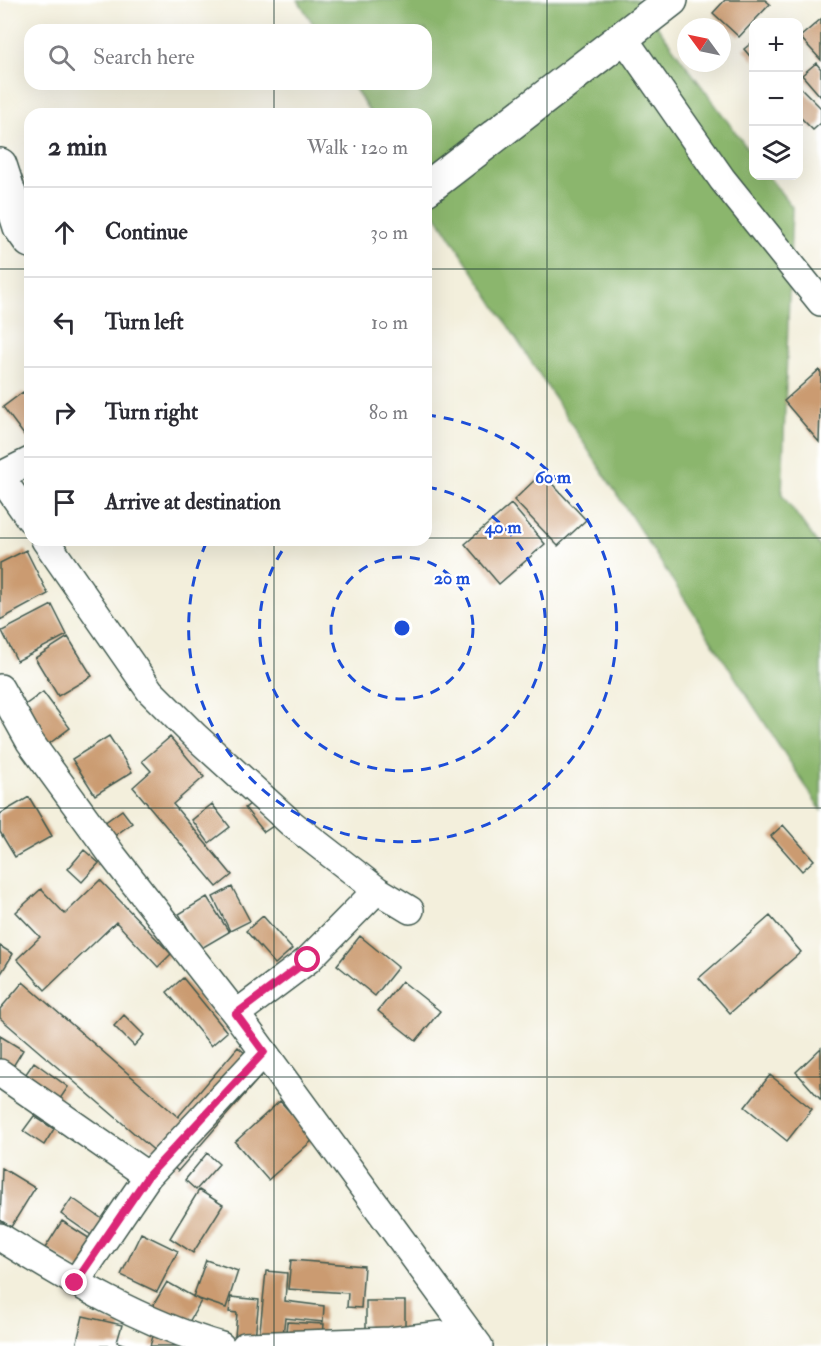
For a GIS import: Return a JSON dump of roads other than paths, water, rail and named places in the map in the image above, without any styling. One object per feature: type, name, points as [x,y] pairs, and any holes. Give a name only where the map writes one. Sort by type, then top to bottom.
[{"type":"street","points":[[432,184],[671,0]]},
{"type":"street","points":[[623,37],[722,179],[821,302]]},
{"type":"street","points":[[0,165],[24,232]]},
{"type":"street","points":[[24,464],[0,476],[24,510]]},
{"type":"street","points":[[49,546],[150,691],[195,736],[292,824],[377,890],[410,910]]},
{"type":"street","points":[[0,688],[30,741],[78,809],[236,1014],[473,1339]]},
{"type":"street","points":[[236,1014],[308,960],[377,890]]},
{"type":"street","points":[[75,1283],[148,1176],[264,1052]]},
{"type":"street","points":[[0,1073],[148,1176]]},
{"type":"street","points":[[0,1237],[75,1283],[197,1339],[221,1346]]},
{"type":"street","points":[[245,1346],[473,1339]]}]
